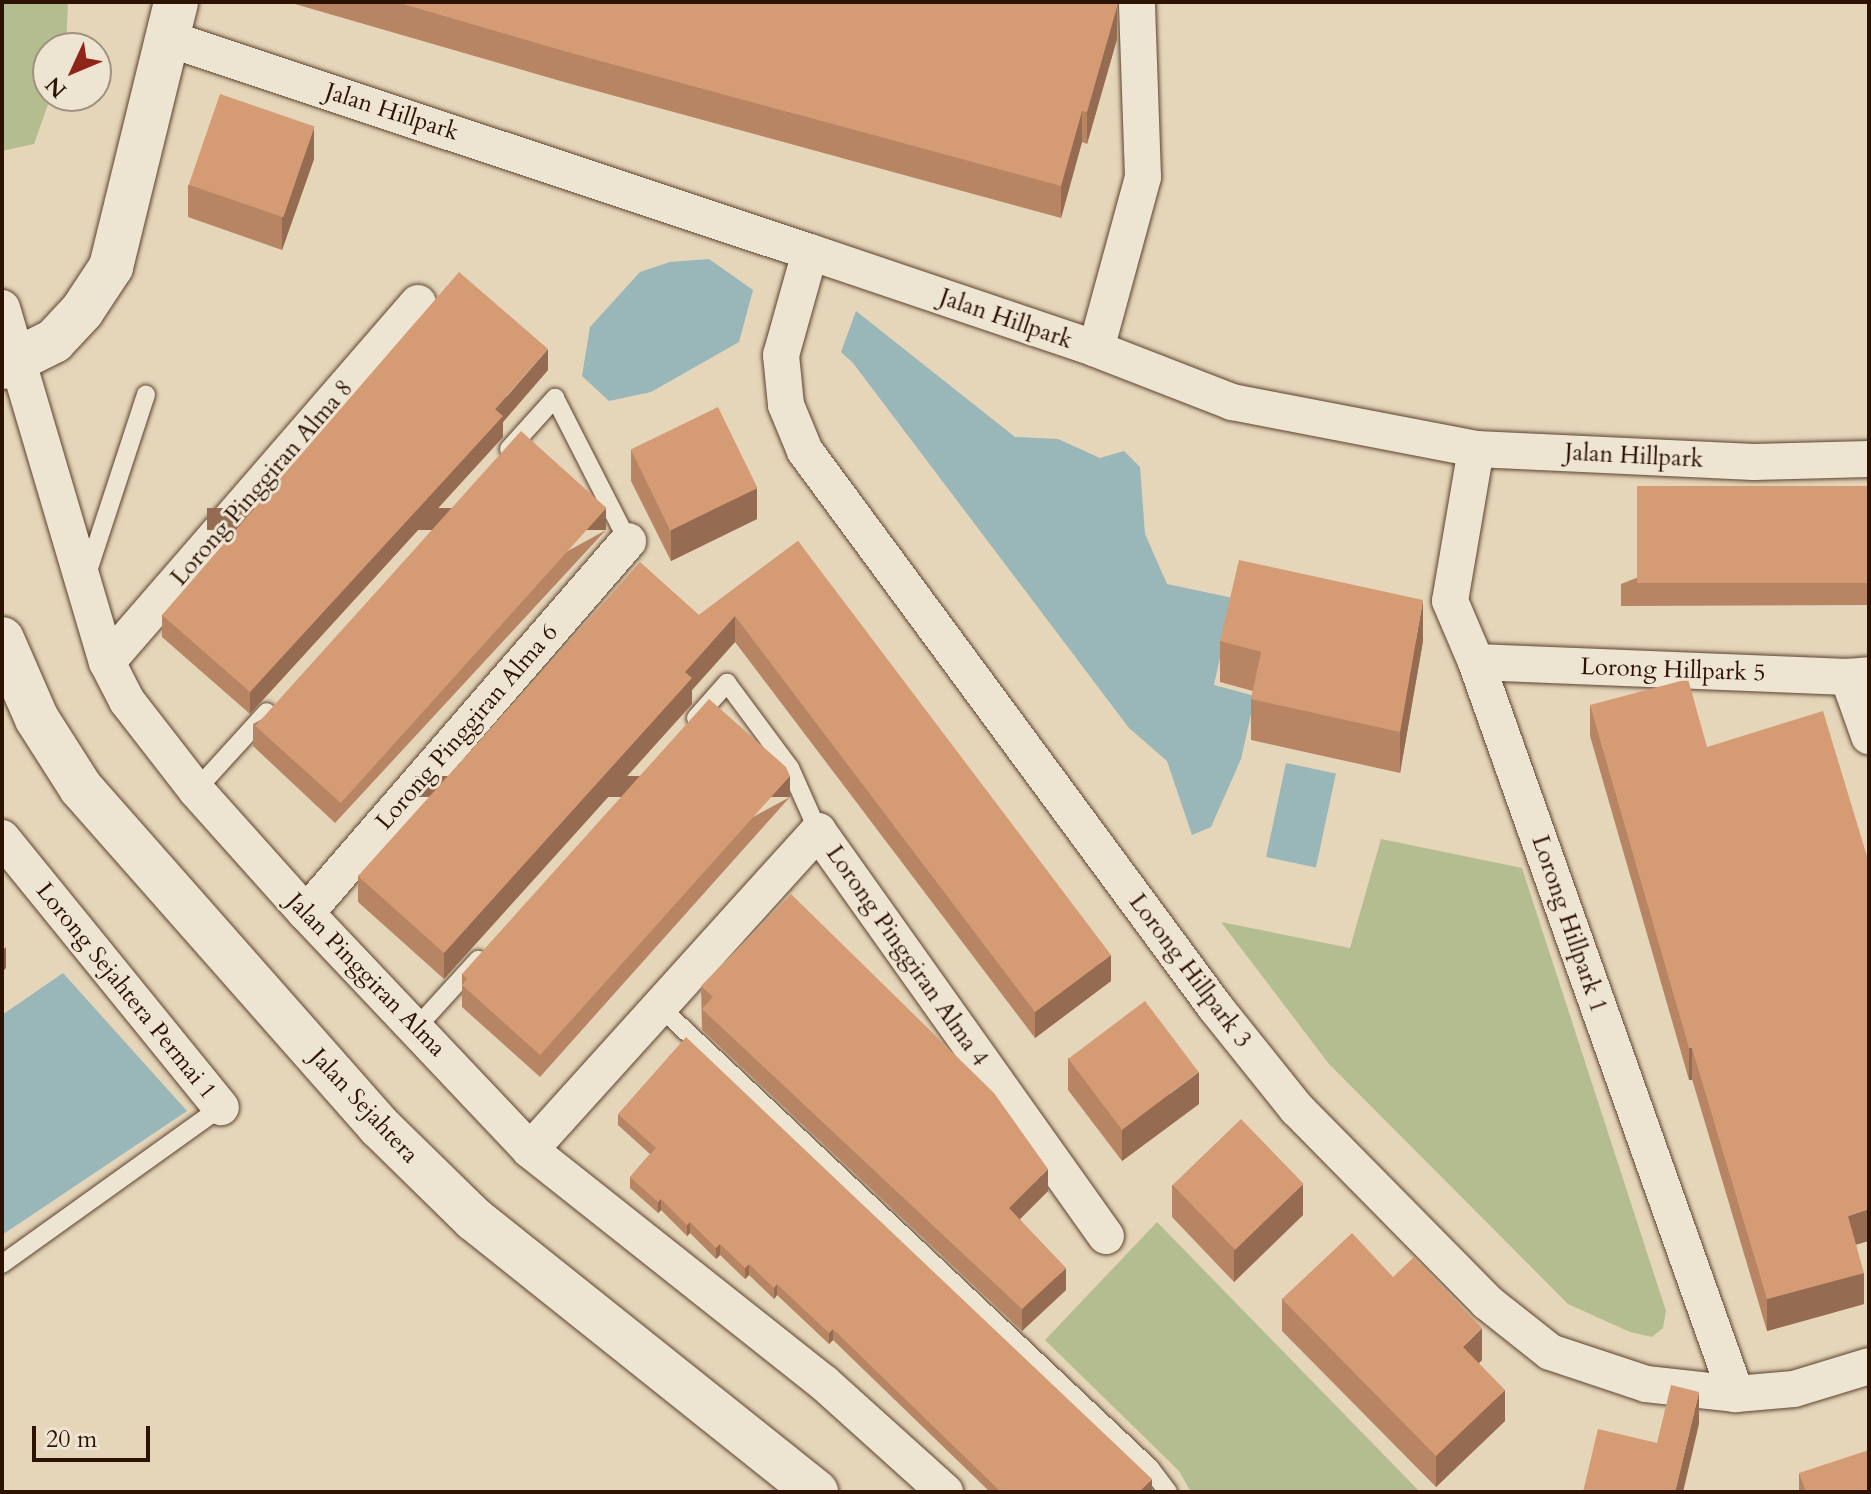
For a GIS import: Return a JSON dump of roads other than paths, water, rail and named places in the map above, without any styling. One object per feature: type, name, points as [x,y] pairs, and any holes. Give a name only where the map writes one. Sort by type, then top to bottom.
[{"type":"main road","points":[[10,364],[54,341],[82,311],[111,267],[172,21]]},
{"type":"main road","name":"Jalan Sejahtera","points":[[2,639],[37,719],[81,788],[380,1127],[474,1219],[816,1492]]},
{"type":"street","points":[[1096,349],[1143,177],[1137,2]]},
{"type":"street","name":"Jalan Hillpark","points":[[172,21],[810,252],[1096,349],[1232,402],[1476,449],[1754,462],[1869,459]]},
{"type":"street","name":"Lorong Hillpark 3","points":[[810,252],[781,355],[786,405],[805,451],[1216,1008],[1297,1109],[1487,1302],[1550,1352],[1646,1384],[1736,1394],[1794,1389],[1869,1366]]},
{"type":"street","name":"Lorong Pinggiran Alma 8","points":[[107,662],[418,303]]},
{"type":"street","name":"Jalan Pinggiran Alma","points":[[2,308],[10,364],[84,583],[107,662],[127,701],[196,790],[306,913],[530,1150],[824,1383],[945,1492]]},
{"type":"street","name":"Lorong Hillpark 1","points":[[1476,449],[1450,601],[1476,662],[1736,1394]]},
{"type":"street","name":"Lorong Pinggiran Alma 6","points":[[306,913],[628,541]]},
{"type":"street","name":"Lorong Hillpark 5","points":[[1476,662],[1858,676]]},
{"type":"street","points":[[1858,676],[1869,736]]},
{"type":"street","name":"Lorong Pinggiran Alma 4","points":[[530,1150],[818,831],[1106,1236]]},
{"type":"street","name":"Lorong Sejahtera Permai 1","points":[[2,838],[221,1107]]},
{"type":"lane","points":[[84,583],[146,395]]},
{"type":"lane","points":[[492,467],[555,398],[628,541]]},
{"type":"lane","points":[[684,731],[727,683],[790,768],[818,831]]},
{"type":"lane","points":[[196,790],[280,698]]},
{"type":"lane","points":[[417,1027],[492,944]]},
{"type":"lane","points":[[658,1005],[1150,1468],[1168,1492]]},
{"type":"lane","points":[[2,1264],[221,1107]]},
{"type":"water","points":[[709,259],[753,290],[739,342],[651,392],[609,401],[582,376],[590,327],[640,272],[670,262]]},
{"type":"water","points":[[856,311],[1015,437],[1058,439],[1100,458],[1124,451],[1140,467],[1145,534],[1167,584],[1233,598],[1214,685],[1255,696],[1241,759],[1211,827],[1192,835],[1167,761],[1129,728],[853,363],[841,352]]},
{"type":"water","points":[[1286,763],[1336,774],[1316,868],[1266,857]]},
{"type":"water","points":[[63,973],[187,1111],[2,1235],[2,1015]]}]
